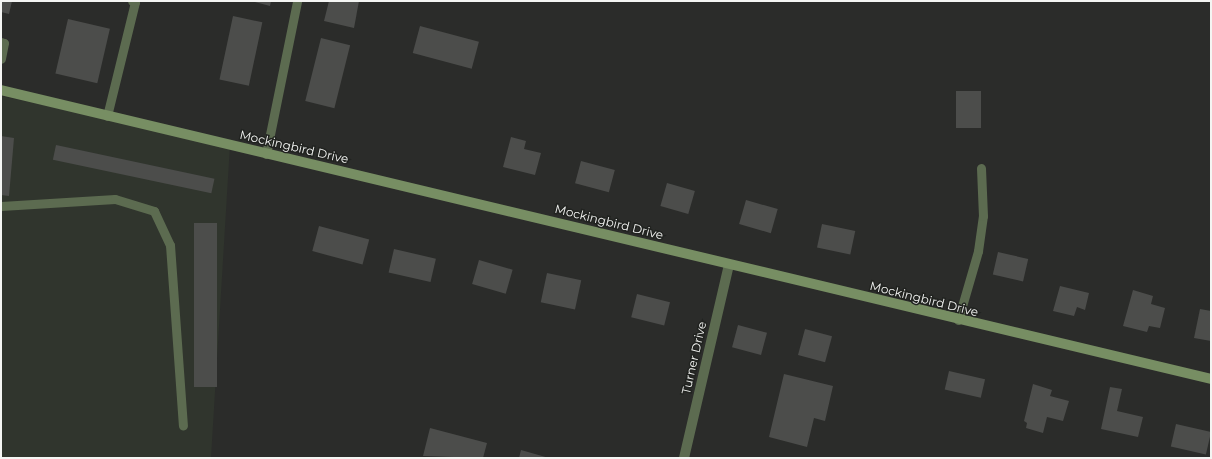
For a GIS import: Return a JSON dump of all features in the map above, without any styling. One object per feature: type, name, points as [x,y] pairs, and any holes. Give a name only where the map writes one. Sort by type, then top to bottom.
[{"type":"street","name":"Mockingbird Drive","points":[[1,90],[958,320],[1211,379]]},
{"type":"street","name":"Turner Drive","points":[[684,458],[729,265]]},
{"type":"lane","points":[[107,116],[135,2],[132,1]]},
{"type":"lane","points":[[266,154],[297,1]]},
{"type":"lane","points":[[1,42],[4,43],[1,59]]},
{"type":"lane","points":[[958,320],[978,251],[983,216],[981,168]]},
{"type":"lane","points":[[1,206],[115,199],[154,211],[170,245],[183,426]]},
{"type":"shaded area","points":[[1,96],[230,145],[211,458],[1,458]]},
{"type":"building","points":[[1,1],[12,1],[9,14],[1,12]]},
{"type":"building","points":[[251,1],[271,1],[270,6]]},
{"type":"building","points":[[329,1],[359,1],[354,28],[324,21]]},
{"type":"building","points":[[233,16],[262,22],[249,86],[219,80]]},
{"type":"building","points":[[68,19],[110,29],[97,83],[55,74]]},
{"type":"building","points":[[420,26],[479,42],[472,69],[413,53]]},
{"type":"building","points":[[321,38],[350,45],[334,108],[305,101]]},
{"type":"building","points":[[956,91],[981,91],[981,128],[956,128]]},
{"type":"building","points":[[1,136],[14,138],[9,196],[1,195]]},
{"type":"building","points":[[511,137],[526,141],[524,149],[541,153],[535,175],[503,167]]},
{"type":"building","points":[[56,145],[214,179],[211,193],[53,160]]},
{"type":"building","points":[[581,161],[615,170],[609,192],[575,183]]},
{"type":"building","points":[[667,183],[695,191],[688,214],[660,206]]},
{"type":"building","points":[[746,200],[778,209],[771,233],[739,224]]},
{"type":"building","points":[[194,223],[217,223],[217,387],[194,387]]},
{"type":"building","points":[[822,224],[855,231],[850,255],[817,247]]},
{"type":"building","points":[[319,226],[369,239],[362,265],[312,251]]},
{"type":"building","points":[[394,249],[436,259],[430,282],[389,272]]},
{"type":"building","points":[[998,252],[1028,259],[1023,281],[993,274]]},
{"type":"building","points":[[479,260],[513,270],[506,294],[472,284]]},
{"type":"building","points":[[547,273],[581,280],[575,310],[541,302]]},
{"type":"building","points":[[1060,286],[1089,293],[1085,310],[1077,307],[1074,316],[1053,311]]},
{"type":"building","points":[[1133,290],[1153,296],[1151,304],[1165,308],[1160,328],[1149,326],[1147,332],[1123,326]]},
{"type":"building","points":[[637,294],[670,302],[664,326],[631,317]]},
{"type":"building","points":[[1200,309],[1211,311],[1211,341],[1194,338]]},
{"type":"building","points":[[738,325],[767,333],[761,355],[732,347]]},
{"type":"building","points":[[805,329],[832,336],[825,362],[798,355]]},
{"type":"building","points":[[949,371],[985,379],[981,398],[945,390]]},
{"type":"building","points":[[784,374],[833,386],[825,421],[814,418],[807,447],[769,437]]},
{"type":"building","points":[[1033,384],[1052,390],[1050,396],[1069,401],[1063,421],[1047,417],[1043,433],[1026,428],[1027,423],[1024,421]]},
{"type":"building","points":[[1110,387],[1122,389],[1117,411],[1143,417],[1138,437],[1101,429]]},
{"type":"building","points":[[1176,424],[1211,432],[1206,455],[1171,446]]},
{"type":"building","points":[[430,428],[487,443],[483,458],[423,456]]},
{"type":"building","points":[[521,450],[549,458],[519,458]]}]
